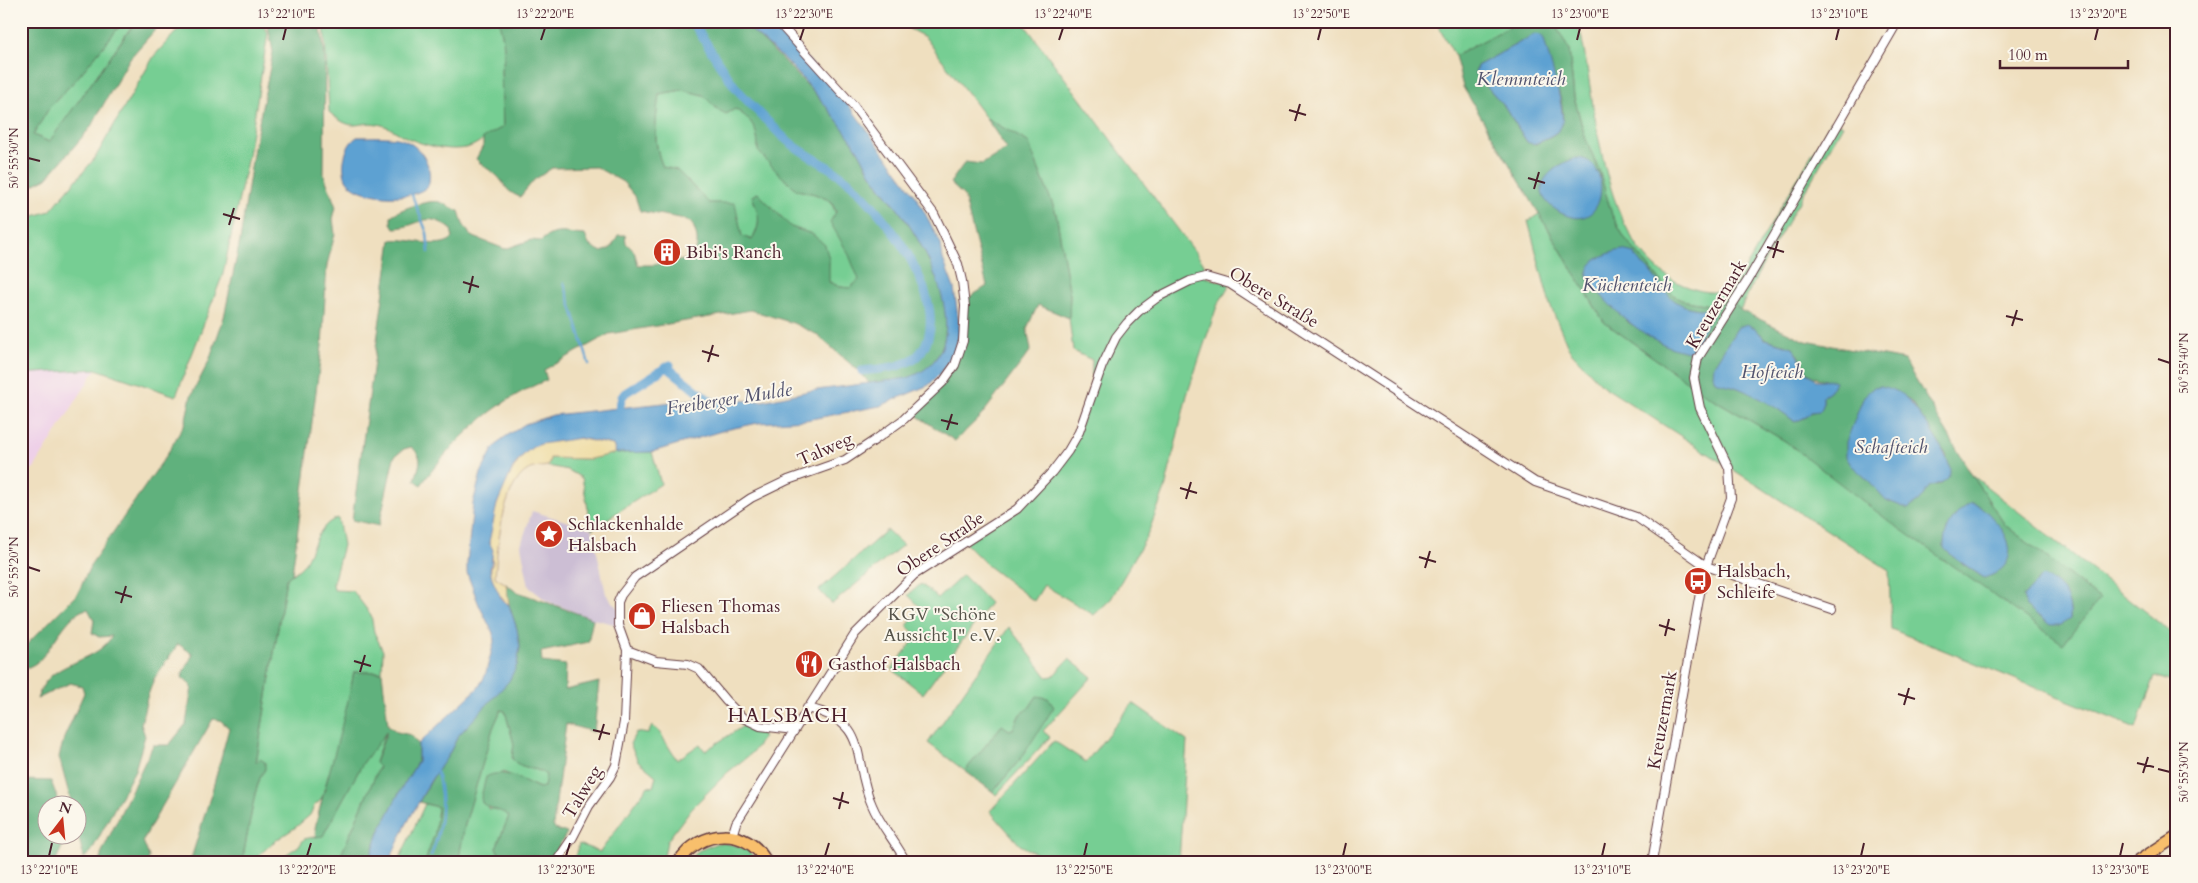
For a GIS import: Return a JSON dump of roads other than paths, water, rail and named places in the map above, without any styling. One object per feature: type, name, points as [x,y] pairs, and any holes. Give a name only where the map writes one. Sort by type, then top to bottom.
[{"type":"main road","points":[[679,862],[700,841],[714,836],[732,836],[753,844],[762,853],[766,862]]},
{"type":"main road","points":[[2137,862],[2177,836]]},
{"type":"street","name":"Talweg","points":[[556,862],[573,838],[589,806],[610,777],[616,765],[624,722],[627,650],[618,625],[618,602],[621,594],[635,577],[751,498],[788,480],[845,460],[904,419],[943,382],[955,365],[963,340],[965,306],[962,281],[958,264],[934,214],[853,105],[777,21]]},
{"type":"street","name":"Kreuzermark","points":[[1652,862],[1706,566],[1731,498],[1729,468],[1700,408],[1694,378],[1698,358],[1748,280],[1898,21]]},
{"type":"street","name":"Obere Straße","points":[[732,836],[736,823],[855,634],[914,575],[1017,509],[1068,452],[1079,432],[1102,366],[1116,337],[1127,323],[1158,297],[1177,286],[1202,278],[1215,279],[1230,284],[1266,309],[1344,356],[1535,482],[1636,517],[1706,566],[1832,610]]},
{"type":"street","points":[[627,650],[656,661],[688,664],[699,669],[743,718],[760,726],[794,730]]},
{"type":"street","points":[[807,708],[823,712],[835,718],[850,730],[857,744],[861,770],[872,806],[906,862]]},
{"type":"water","points":[[741,21],[770,21],[780,29],[845,100],[917,198],[941,244],[943,259],[954,288],[960,331],[954,353],[939,375],[929,385],[880,406],[806,420],[758,423],[725,430],[652,452],[616,453],[613,445],[580,438],[541,444],[524,454],[513,467],[497,504],[489,542],[493,550],[490,570],[493,581],[502,600],[509,605],[517,629],[520,647],[517,665],[509,681],[458,736],[405,827],[389,862],[368,862],[380,830],[418,761],[418,744],[478,688],[485,676],[494,642],[493,633],[479,605],[467,573],[467,563],[473,503],[481,473],[493,449],[502,439],[525,424],[553,415],[709,397],[719,400],[763,401],[809,391],[907,378],[929,366],[941,350],[946,330],[944,307],[938,284],[918,240],[903,216],[871,174],[860,153],[839,122],[788,63]]},
{"type":"water","name":"Klemmteich","points":[[1535,34],[1541,35],[1544,39],[1560,98],[1562,120],[1561,127],[1556,133],[1532,144],[1527,142],[1505,107],[1475,73],[1477,66]]},
{"type":"water","points":[[357,137],[397,138],[412,144],[418,149],[427,163],[430,178],[428,186],[421,191],[411,194],[385,196],[361,191],[352,186],[345,176],[344,162],[348,148]]},
{"type":"water","points":[[1576,158],[1588,161],[1596,170],[1600,182],[1600,195],[1596,206],[1589,215],[1577,218],[1561,213],[1550,205],[1544,197],[1542,189],[1544,181],[1549,174],[1566,162]]},
{"type":"water","name":"Küchenteich","points":[[1621,250],[1635,253],[1674,300],[1689,307],[1712,310],[1714,312],[1690,352],[1664,344],[1638,329],[1614,309],[1591,283],[1588,274],[1593,263],[1601,257]]},
{"type":"water","name":"Hofteich","points":[[1747,324],[1755,328],[1765,339],[1793,347],[1807,372],[1816,380],[1835,381],[1831,390],[1823,396],[1823,406],[1820,411],[1811,412],[1808,416],[1795,422],[1775,407],[1753,395],[1715,381],[1713,375],[1714,365],[1738,327]]},
{"type":"water","name":"Schafteich","points":[[1881,386],[1898,392],[1909,401],[1939,443],[1949,464],[1950,474],[1946,480],[1930,486],[1919,501],[1908,509],[1886,500],[1851,465],[1846,457],[1846,442],[1864,396],[1874,387]]},
{"type":"water","points":[[1971,503],[1982,508],[1990,515],[2002,529],[2009,546],[2007,562],[1995,574],[1984,578],[1952,556],[1944,548],[1944,541],[1951,522],[1960,511]]},
{"type":"water","points":[[2042,576],[2060,587],[2067,598],[2070,619],[2061,625],[2050,625],[2026,606],[2023,597]]},
{"type":"waterway","points":[[692,21],[730,80],[767,121],[786,139],[840,175],[864,196],[896,237],[923,285],[929,310],[929,332],[921,352],[902,365],[862,371]]},
{"type":"waterway","points":[[412,195],[427,233],[429,252]]},
{"type":"waterway","points":[[564,283],[589,364]]},
{"type":"waterway","points":[[617,418],[622,397],[625,393],[670,365]]},
{"type":"waterway","name":"Freiberger Mulde","points":[[667,367],[714,404]]},
{"type":"waterway","points":[[431,856],[438,835],[441,813],[441,791],[436,770]]},
{"type":"place","name":"Bibi's Ranch","points":[[667,252]]},
{"type":"place","name":"Schlackenhalde Halsbach","points":[[549,534]]},
{"type":"place","name":"Halsbach, Schleife","points":[[1698,581]]},
{"type":"place","name":"Fliesen Thomas Halsbach","points":[[642,616]]},
{"type":"place","name":"Gasthof Halsbach","points":[[809,664]]},
{"type":"district","name":"HALSBACH","points":[[788,715]]},
{"type":"park label","name":"KGV \"Schöne Aussicht I\" e.V.","points":[[942,624]]}]
